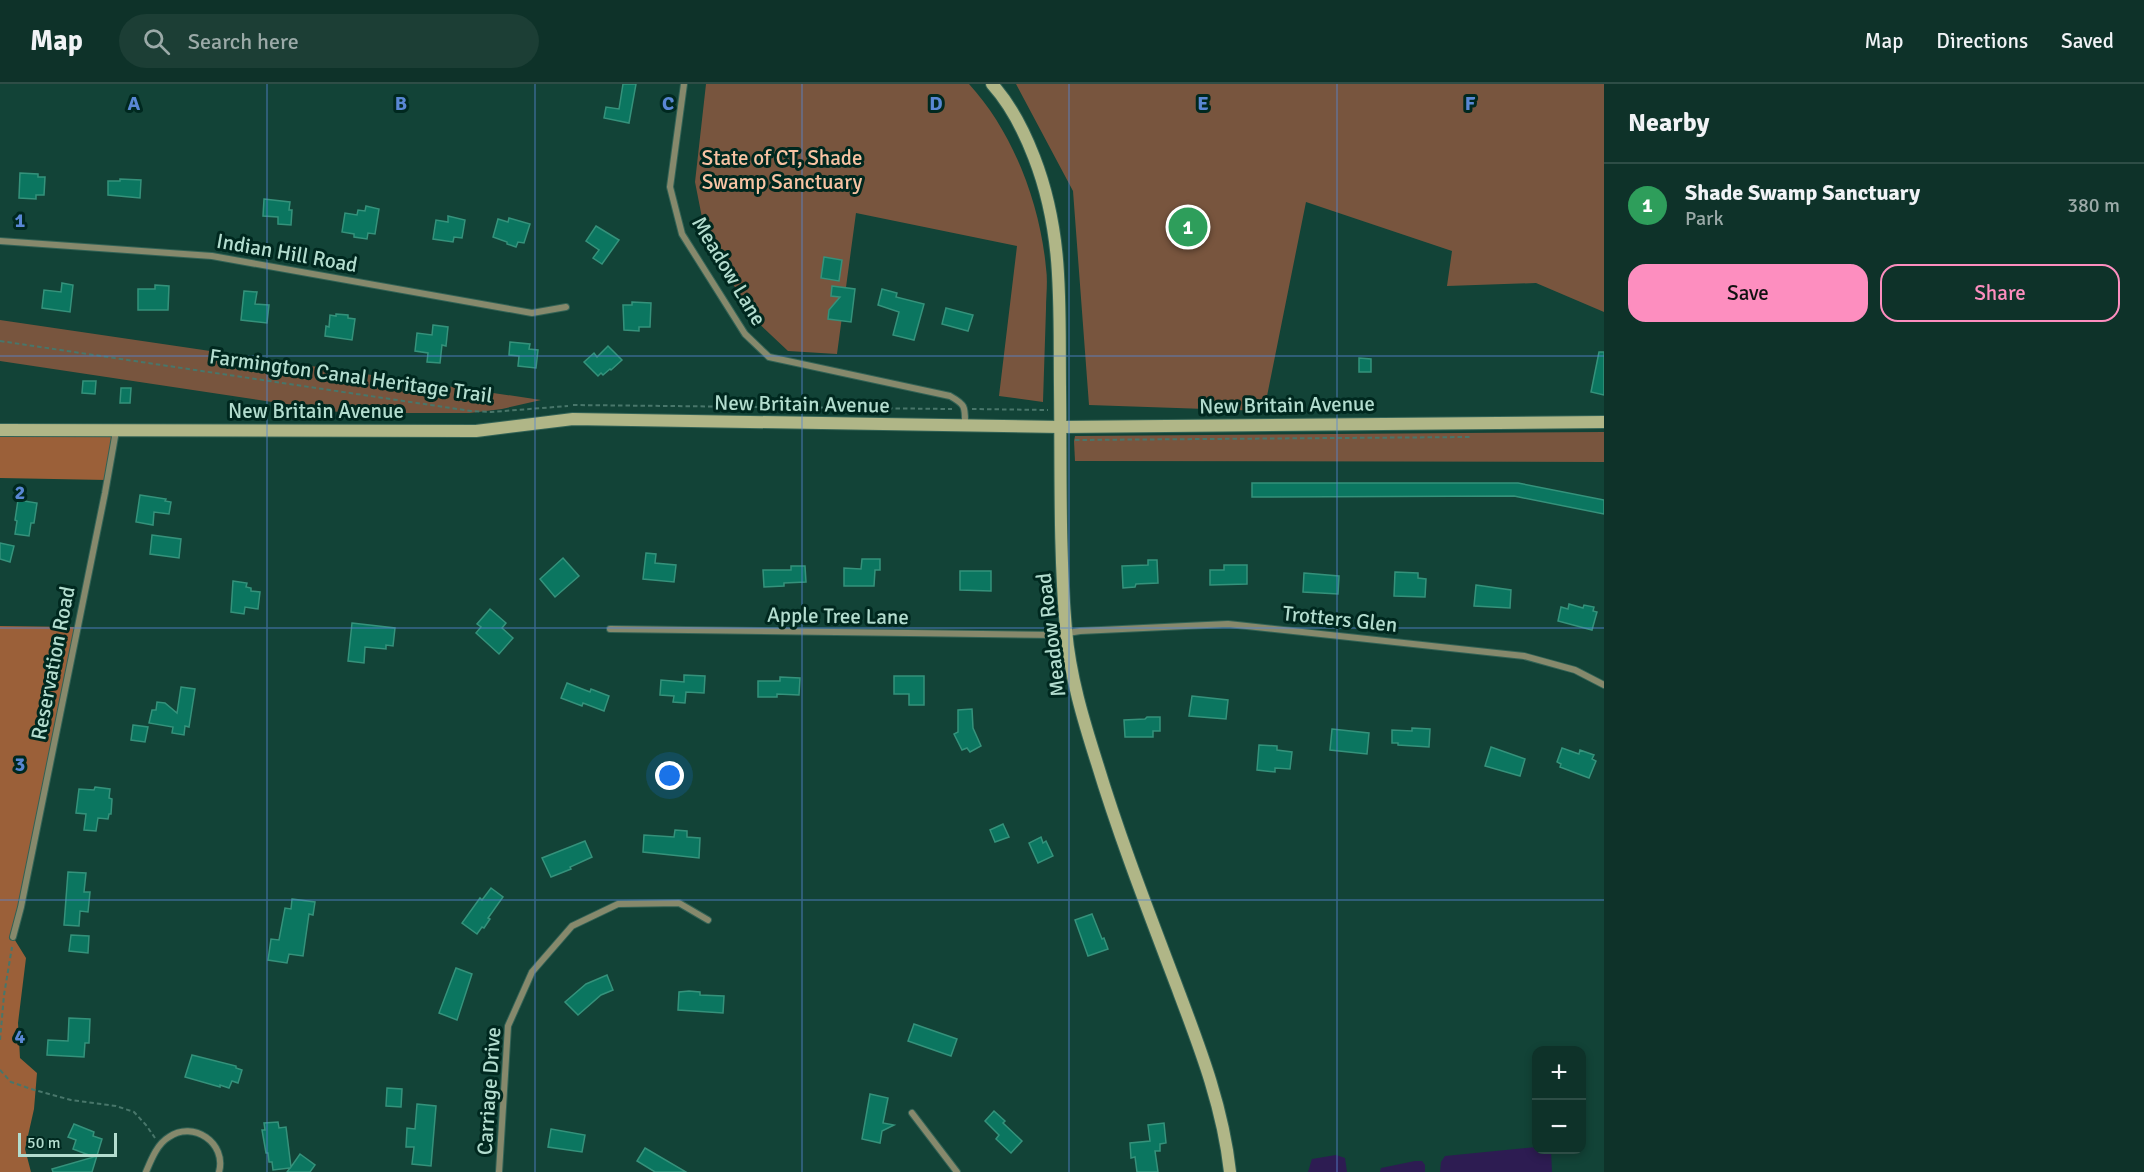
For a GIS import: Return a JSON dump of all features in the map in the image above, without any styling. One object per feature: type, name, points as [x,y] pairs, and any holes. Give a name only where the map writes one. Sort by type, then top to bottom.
[{"type":"street","name":"Meadow Lane","points":[[684,84],[670,187],[682,234],[745,334],[769,357],[950,396],[962,403],[964,409]]},
{"type":"street","name":"Meadow Road","points":[[992,84],[1002,95],[1025,134],[1044,182],[1053,218],[1059,269],[1061,540],[1066,633],[1079,706],[1117,827],[1206,1062],[1220,1109],[1230,1172]]},
{"type":"street","name":"Indian Hill Road","points":[[0,241],[212,256],[532,313],[566,307]]},
{"type":"street","points":[[964,409],[965,425]]},
{"type":"street","name":"New Britain Avenue","points":[[0,430],[476,431],[573,419],[1061,427],[1604,422]]},
{"type":"street","name":"Reservation Road","points":[[13,937],[21,907],[116,431]]},
{"type":"street","name":"Trotters Glen","points":[[1066,633],[1227,624],[1524,656],[1575,670],[1604,685]]},
{"type":"street","name":"Apple Tree Lane","points":[[610,630],[1056,635],[1066,633]]},
{"type":"street","name":"Carriage Drive","points":[[499,1172],[508,1026],[532,972],[572,926],[618,904],[679,903],[708,920]]},
{"type":"street","points":[[912,1113],[957,1172]]},
{"type":"street","points":[[146,1172],[160,1145],[168,1137],[178,1132],[190,1131],[210,1139],[220,1157],[219,1172]]},
{"type":"path","name":"Farmington Canal Heritage Trail","points":[[0,340],[471,411],[491,412],[594,405],[1061,411]]},
{"type":"path","points":[[1076,427],[1074,442],[1477,437]]},
{"type":"path","points":[[0,1040],[13,937]]},
{"type":"path","points":[[0,1070],[10,1082],[31,1089],[71,1100],[116,1106],[134,1112],[160,1145]]},
{"type":"green space","name":"State of CT, Shade Swamp Sanctuary","points":[[706,84],[969,84],[985,103],[1011,146],[1031,194],[1038,219],[1047,278],[1043,402],[999,396],[1017,246],[856,213],[837,354],[788,351],[753,318],[706,238],[695,182]]},
{"type":"green space","points":[[1016,84],[1604,84],[1604,312],[1536,283],[1447,286],[1452,251],[1306,202],[1264,411],[1089,405],[1073,191]]},
{"type":"green space","points":[[0,320],[541,400],[502,409],[470,413],[345,413],[0,361]]},
{"type":"green space","points":[[1604,432],[1604,462],[1075,461],[1074,441],[1075,436]]},
{"type":"shaded area","points":[[0,430],[116,431],[107,480],[0,478]]},
{"type":"shaded area","points":[[0,626],[76,627],[13,937],[26,958],[18,1023],[20,1058],[37,1073],[34,1109],[25,1149],[31,1172],[0,1172]]},
{"type":"shaded area","points":[[1532,1147],[1532,1154],[1551,1154],[1552,1172],[1440,1172],[1441,1162],[1445,1156]]},
{"type":"shaded area","points":[[1336,1155],[1345,1158],[1347,1172],[1308,1172],[1312,1159]]},
{"type":"shaded area","points":[[1422,1161],[1425,1165],[1425,1172],[1380,1172],[1381,1168]]},
{"type":"building","points":[[623,84],[636,84],[629,123],[604,118],[606,107],[619,109]]},
{"type":"building","points":[[20,173],[38,174],[38,177],[45,177],[44,195],[36,195],[36,199],[19,198]]},
{"type":"building","points":[[120,179],[141,180],[140,198],[108,195],[108,181],[120,181]]},
{"type":"building","points":[[264,199],[290,202],[291,225],[278,224],[278,217],[263,216]]},
{"type":"building","points":[[366,206],[379,209],[375,234],[368,233],[367,239],[342,232],[345,213],[357,215],[358,210],[365,211]]},
{"type":"building","points":[[448,216],[465,220],[462,238],[454,237],[453,242],[433,239],[436,220],[448,222]]},
{"type":"building","points":[[509,218],[530,224],[524,243],[518,242],[516,247],[493,237],[498,219],[508,222]]},
{"type":"building","points":[[596,226],[619,240],[602,264],[593,258],[599,250],[586,241]]},
{"type":"building","points":[[824,257],[842,260],[839,281],[821,278]]},
{"type":"building","points":[[62,283],[73,285],[70,312],[42,308],[44,290],[61,292]]},
{"type":"building","points":[[155,285],[169,286],[168,310],[138,310],[138,289],[155,289]]},
{"type":"building","points":[[832,286],[855,289],[851,322],[828,319],[829,310],[840,297],[831,296]]},
{"type":"building","points":[[882,289],[897,293],[896,297],[924,304],[914,340],[893,335],[899,312],[878,305]]},
{"type":"building","points":[[244,291],[257,292],[255,304],[269,305],[267,323],[241,320]]},
{"type":"building","points":[[632,302],[651,303],[650,327],[639,327],[639,331],[624,330],[623,305],[632,305]]},
{"type":"building","points":[[946,308],[973,315],[968,331],[942,324]]},
{"type":"building","points":[[336,314],[348,315],[348,318],[355,319],[352,340],[325,336],[326,326],[329,327],[330,315],[336,316]]},
{"type":"building","points":[[433,325],[448,327],[446,346],[442,345],[440,363],[427,362],[428,353],[415,351],[417,333],[432,335]]},
{"type":"building","points":[[510,342],[530,344],[529,349],[538,350],[536,368],[518,366],[519,356],[509,355]]},
{"type":"building","points":[[608,346],[622,360],[611,370],[598,376],[584,362],[594,353],[597,357]]},
{"type":"building","points":[[1599,352],[1604,352],[1604,395],[1591,392]]},
{"type":"building","points":[[1359,358],[1371,359],[1371,372],[1359,372]]},
{"type":"building","points":[[83,381],[96,381],[95,394],[82,393]]},
{"type":"building","points":[[121,388],[131,388],[130,403],[120,403]]},
{"type":"building","points":[[1252,483],[1518,483],[1604,500],[1604,514],[1514,496],[1252,497]]},
{"type":"building","points":[[140,495],[166,499],[165,501],[171,502],[169,514],[154,512],[153,525],[136,522]]},
{"type":"building","points":[[18,500],[37,503],[29,536],[15,534]]},
{"type":"building","points":[[152,535],[181,539],[179,558],[150,554]]},
{"type":"building","points":[[0,543],[14,546],[10,562],[0,559]]},
{"type":"building","points":[[646,553],[656,554],[655,563],[676,565],[674,582],[643,579]]},
{"type":"building","points":[[563,558],[579,576],[555,597],[540,579]]},
{"type":"building","points":[[862,559],[880,559],[880,570],[875,570],[874,586],[844,586],[844,568],[861,569]]},
{"type":"building","points":[[1148,560],[1157,560],[1158,583],[1136,584],[1135,587],[1123,588],[1122,566],[1148,565]]},
{"type":"building","points":[[1224,565],[1247,565],[1247,584],[1210,585],[1210,570],[1224,570]]},
{"type":"building","points":[[791,566],[805,566],[806,582],[764,587],[763,570],[791,570]]},
{"type":"building","points":[[960,571],[991,571],[991,591],[960,590]]},
{"type":"building","points":[[1395,572],[1418,573],[1418,578],[1426,579],[1425,597],[1394,596]]},
{"type":"building","points":[[1304,573],[1339,576],[1338,594],[1303,592]]},
{"type":"building","points":[[233,581],[247,583],[246,587],[251,588],[251,591],[260,592],[258,609],[245,607],[244,614],[231,612]]},
{"type":"building","points":[[1476,585],[1511,590],[1510,608],[1474,606]]},
{"type":"building","points":[[1569,604],[1583,608],[1584,605],[1594,607],[1593,611],[1597,612],[1592,630],[1558,621],[1561,607],[1568,609]]},
{"type":"building","points":[[490,609],[506,623],[502,628],[513,638],[499,654],[476,633],[481,627],[477,624]]},
{"type":"building","points":[[352,623],[395,628],[393,646],[386,645],[386,649],[365,647],[364,663],[348,661]]},
{"type":"building","points":[[684,675],[705,676],[704,693],[686,692],[685,703],[673,702],[674,696],[660,695],[661,680],[684,682]]},
{"type":"building","points":[[894,676],[924,676],[924,705],[909,705],[909,694],[894,694]]},
{"type":"building","points":[[780,677],[800,678],[799,695],[777,694],[777,697],[758,697],[758,681],[780,681]]},
{"type":"building","points":[[567,683],[609,696],[604,711],[561,698]]},
{"type":"building","points":[[181,687],[195,689],[189,727],[185,726],[184,735],[172,733],[173,727],[149,723],[152,710],[156,710],[157,702],[165,703],[177,713]]},
{"type":"building","points":[[1192,696],[1228,700],[1226,719],[1189,716]]},
{"type":"building","points":[[972,709],[973,728],[981,746],[970,752],[967,748],[962,750],[954,734],[958,732],[958,710]]},
{"type":"building","points":[[1160,717],[1160,731],[1153,731],[1153,737],[1125,737],[1124,720]]},
{"type":"building","points":[[133,725],[148,727],[145,742],[131,740]]},
{"type":"building","points":[[1412,728],[1430,729],[1429,747],[1392,743],[1392,730],[1412,731]]},
{"type":"building","points":[[1332,729],[1369,733],[1367,754],[1330,750]]},
{"type":"building","points":[[1259,745],[1277,746],[1277,750],[1292,752],[1290,769],[1275,768],[1275,772],[1257,770]]},
{"type":"building","points":[[1491,747],[1525,759],[1520,776],[1485,766]]},
{"type":"building","points":[[1562,748],[1579,754],[1580,750],[1594,755],[1592,759],[1596,761],[1589,778],[1560,767],[1561,764],[1557,762]]},
{"type":"building","points":[[95,787],[110,789],[111,814],[108,819],[98,818],[96,831],[84,830],[86,814],[76,813],[79,789],[94,790]]},
{"type":"building","points":[[1003,824],[1009,837],[995,842],[990,830]]},
{"type":"building","points":[[675,830],[687,831],[687,837],[700,838],[699,858],[643,852],[644,835],[674,837]]},
{"type":"building","points":[[1041,837],[1043,843],[1046,841],[1053,856],[1038,863],[1029,843]]},
{"type":"building","points":[[585,841],[592,857],[551,877],[542,858]]},
{"type":"building","points":[[68,872],[86,873],[84,892],[90,892],[88,912],[80,911],[79,926],[64,925]]},
{"type":"building","points":[[491,888],[503,897],[488,918],[490,919],[484,928],[482,927],[477,934],[462,923],[480,898],[482,900]]},
{"type":"building","points":[[292,899],[315,902],[313,915],[309,914],[303,956],[289,954],[287,963],[268,960],[271,939],[279,940],[285,908],[291,909]]},
{"type":"building","points":[[1092,914],[1108,949],[1088,956],[1075,920]]},
{"type":"building","points":[[71,935],[89,936],[88,953],[69,951]]},
{"type":"building","points":[[456,968],[472,974],[457,1020],[439,1013]]},
{"type":"building","points":[[607,975],[613,990],[601,995],[578,1015],[565,1002],[586,984]]},
{"type":"building","points":[[679,992],[700,992],[700,995],[724,996],[723,1013],[678,1010]]},
{"type":"building","points":[[69,1018],[90,1019],[89,1043],[85,1043],[84,1057],[47,1055],[48,1040],[68,1041]]},
{"type":"building","points":[[914,1024],[957,1039],[951,1056],[908,1041]]},
{"type":"building","points":[[192,1055],[236,1066],[242,1070],[238,1083],[232,1081],[229,1088],[220,1085],[220,1087],[185,1077]]},
{"type":"building","points":[[387,1088],[402,1089],[401,1107],[386,1106]]},
{"type":"building","points":[[870,1094],[888,1098],[883,1123],[894,1125],[882,1131],[880,1143],[862,1139]]},
{"type":"building","points":[[417,1104],[436,1106],[431,1166],[412,1164],[414,1147],[406,1147],[407,1128],[415,1129]]},
{"type":"building","points":[[994,1111],[1022,1141],[1011,1153],[996,1139],[999,1135],[985,1121]]},
{"type":"building","points":[[278,1122],[279,1128],[286,1127],[291,1167],[300,1154],[315,1165],[310,1172],[287,1172],[290,1168],[273,1170],[272,1162],[269,1162],[268,1153],[266,1153],[262,1130],[265,1130],[264,1123]]},
{"type":"building","points":[[1164,1123],[1166,1143],[1160,1144],[1160,1151],[1155,1151],[1158,1172],[1137,1172],[1135,1157],[1131,1158],[1130,1143],[1150,1141],[1148,1125]]},
{"type":"building","points":[[74,1124],[94,1132],[93,1136],[102,1139],[92,1172],[53,1172],[52,1169],[94,1157],[73,1149],[76,1140],[68,1137]]},
{"type":"building","points":[[551,1129],[585,1135],[582,1152],[548,1147]]},
{"type":"building","points":[[645,1148],[686,1172],[655,1172],[637,1161]]},
{"type":"place","name":"Shade Swamp Sanctuary","points":[[1188,227]]}]
